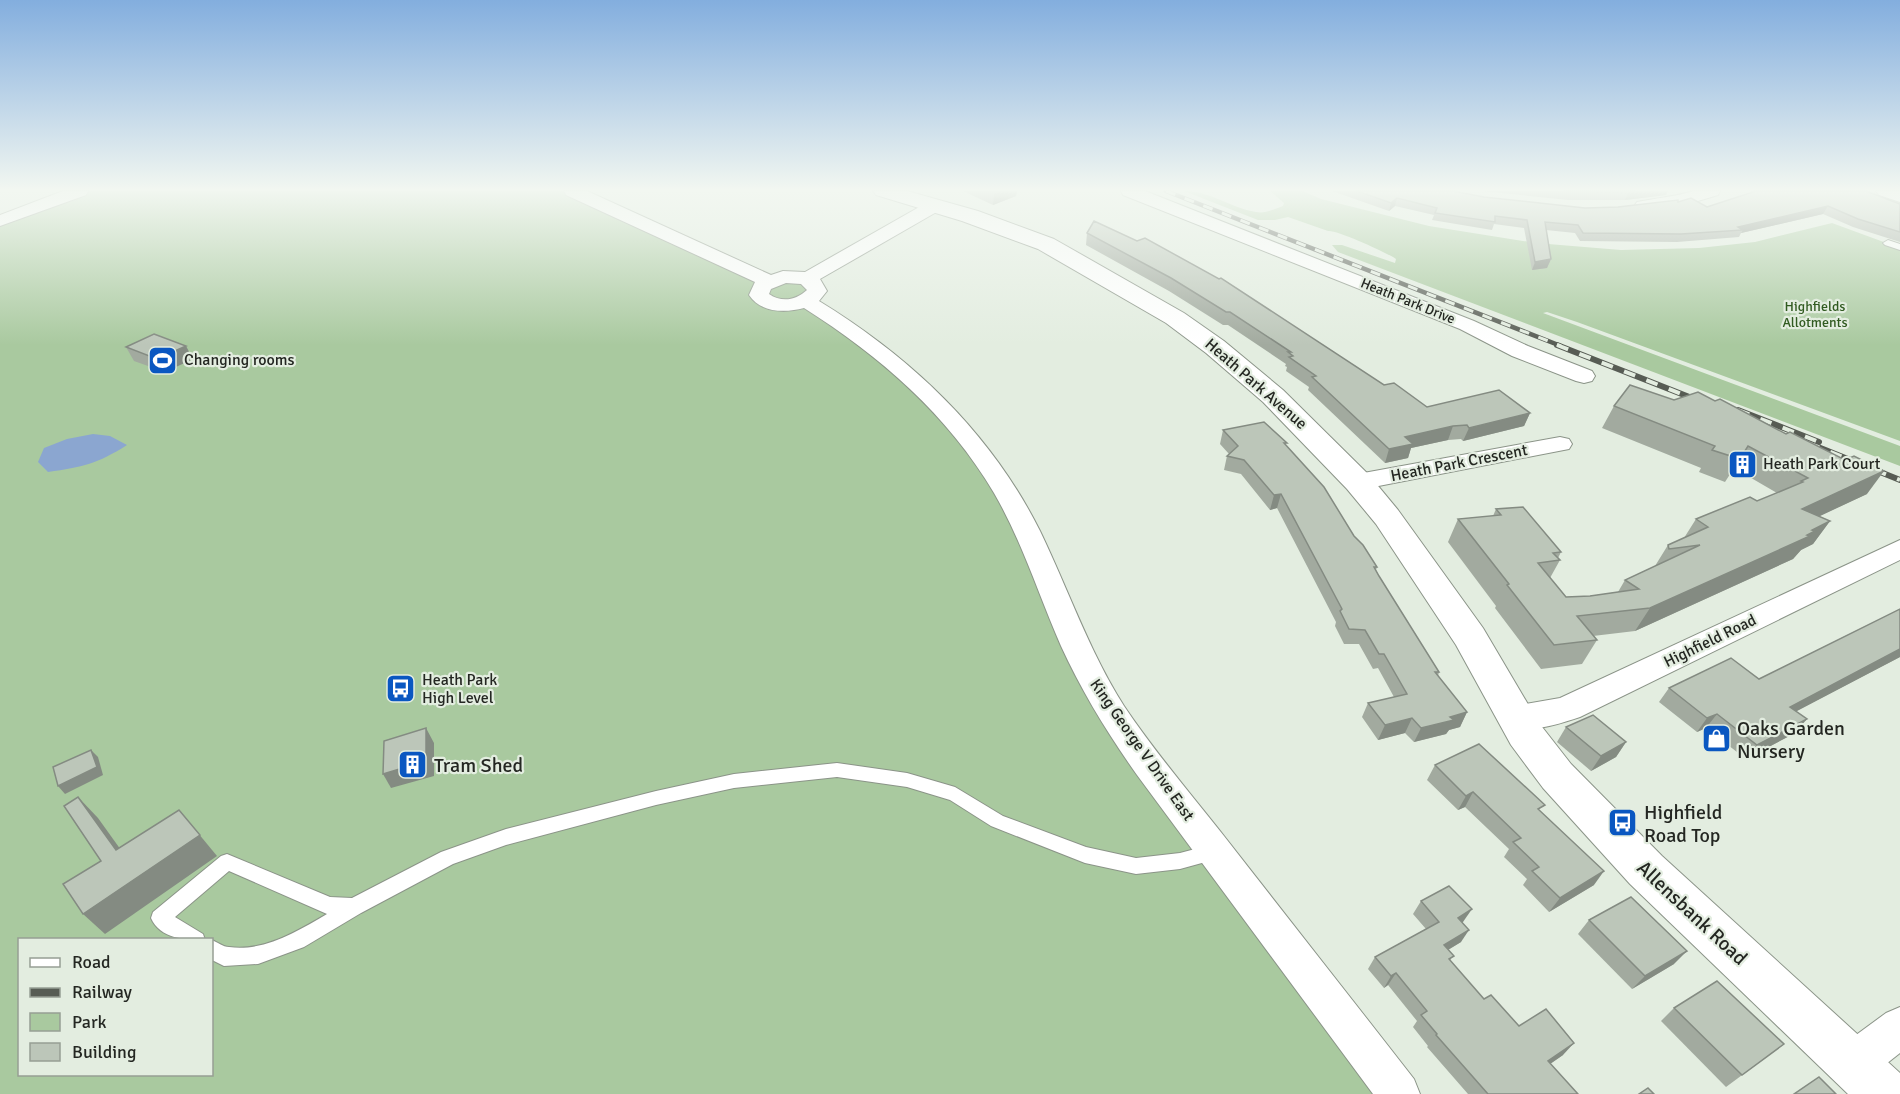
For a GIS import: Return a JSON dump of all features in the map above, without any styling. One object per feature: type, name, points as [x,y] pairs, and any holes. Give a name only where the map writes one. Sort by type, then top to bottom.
[{"type":"street","points":[[684,242],[769,281]]},
{"type":"street","points":[[806,290],[792,277],[769,281],[759,290],[759,295],[768,302],[784,305],[806,290],[868,242]]},
{"type":"street","name":"Heath Park Avenue","points":[[1040,242],[1175,318],[1215,347],[1273,396],[1358,482],[1413,553],[1470,636],[1514,717]]},
{"type":"street","name":"Heath Park Drive","points":[[1258,242],[1467,325],[1520,351],[1584,376]]},
{"type":"street","name":"King George V Drive East","points":[[806,290],[912,380],[956,424],[991,468],[1026,529],[1051,591],[1097,689],[1142,755],[1214,852],[1399,1094]]},
{"type":"street","name":"Heath Park Crescent","points":[[1358,482],[1560,444]]},
{"type":"street","name":"Highfield Road","points":[[1514,717],[1548,714],[1569,708],[1900,549]]},
{"type":"street","name":"Allensbank Road","points":[[1514,717],[1551,770],[1598,822],[1700,922],[1886,1094]]},
{"type":"street","points":[[1852,1064],[1900,1027]]},
{"type":"lane","points":[[1888,243],[1900,247]]},
{"type":"lane","points":[[213,950],[224,957],[258,955],[304,938],[354,907],[447,858],[506,837],[656,798],[734,781],[837,770],[907,780],[955,794],[997,821],[1085,855],[1136,866],[1180,861],[1214,852]]},
{"type":"lane","points":[[194,938],[160,918],[227,862],[329,906],[354,907]]},
{"type":"green space","points":[[0,242],[676,242],[753,279],[756,283],[751,292],[804,308],[863,344],[930,403],[996,487],[1061,632],[1388,1094],[0,1094]]},
{"type":"green space","name":"Highfields Allotments","points":[[1362,242],[1530,242],[1621,250],[1699,248],[1755,242],[1884,242],[1900,248],[1900,441],[1577,322],[1547,312],[1543,313],[1900,446],[1900,466],[1338,252],[1332,245],[1342,245],[1395,263],[1396,259]]},
{"type":"green space","points":[[793,279],[811,289],[801,299],[772,300],[765,290]]},
{"type":"water","points":[[93,434],[110,436],[127,445],[98,461],[71,468],[48,472],[38,462],[44,448],[67,439]]},
{"type":"building","points":[[1104,242],[1152,242],[1219,279],[1221,278],[1384,385],[1394,383],[1427,407],[1499,390],[1530,413],[1469,428],[1467,425],[1453,426],[1405,437],[1413,444],[1389,449],[1312,377],[1316,376],[1289,357],[1293,356],[1288,352],[1291,352],[1230,312],[1226,312],[1171,278]]},
{"type":"building","points":[[1531,242],[1548,242],[1551,259],[1535,262]]},
{"type":"building","points":[[154,334],[186,346],[157,359],[126,347]]},
{"type":"building","points":[[1630,385],[1674,400],[1698,392],[1715,401],[1720,399],[1786,434],[1790,432],[1845,460],[1854,456],[1884,471],[1802,509],[1830,521],[1812,530],[1815,531],[1807,535],[1810,536],[1650,608],[1577,616],[1597,640],[1554,645],[1458,519],[1501,515],[1496,509],[1523,507],[1561,552],[1553,553],[1560,560],[1538,563],[1566,597],[1590,596],[1639,589],[1625,580],[1700,545],[1669,549],[1668,545],[1708,527],[1696,519],[1750,497],[1757,501],[1808,478],[1748,446],[1740,459],[1712,450],[1715,446],[1614,406]]},
{"type":"building","points":[[1264,422],[1287,443],[1284,443],[1324,487],[1354,536],[1363,545],[1377,567],[1374,567],[1439,672],[1435,672],[1467,712],[1450,717],[1454,720],[1421,728],[1412,718],[1385,725],[1368,703],[1407,694],[1384,654],[1379,654],[1365,630],[1349,629],[1340,611],[1342,609],[1281,494],[1274,495],[1244,460],[1227,456],[1238,446],[1223,430]]},
{"type":"building","points":[[1900,609],[1900,649],[1790,707],[1807,719],[1757,745],[1717,714],[1707,718],[1669,688],[1731,658],[1759,679]]},
{"type":"building","points":[[1593,715],[1626,742],[1601,756],[1566,727]]},
{"type":"building","points":[[426,728],[426,761],[383,774],[384,741]]},
{"type":"building","points":[[1479,744],[1545,805],[1538,809],[1604,871],[1560,898],[1532,871],[1539,867],[1513,842],[1521,838],[1473,792],[1466,796],[1435,765]]},
{"type":"building","points":[[91,750],[97,767],[58,786],[53,767]]},
{"type":"building","points":[[78,797],[116,850],[179,810],[200,835],[83,914],[63,884],[101,861],[64,806]]},
{"type":"building","points":[[1449,886],[1472,909],[1458,918],[1469,930],[1444,945],[1454,956],[1449,959],[1484,999],[1491,995],[1519,1026],[1546,1009],[1574,1043],[1548,1061],[1578,1094],[1488,1094],[1436,1035],[1421,1015],[1427,1011],[1396,973],[1391,976],[1375,957],[1439,922],[1421,901]]},
{"type":"building","points":[[1631,897],[1687,951],[1645,976],[1589,920]]},
{"type":"building","points":[[1717,981],[1784,1044],[1742,1075],[1674,1008]]},
{"type":"building","points":[[1819,1077],[1836,1094],[1794,1094]]},
{"type":"building","points":[[1648,1088],[1654,1094],[1639,1094]]},
{"type":"railway","points":[[1296,242],[1561,346]]},
{"type":"railway","points":[[1557,345],[1702,402]]},
{"type":"railway","points":[[1738,410],[1819,442]]},
{"type":"railway","points":[[1808,443],[1900,480]]},
{"type":"place","name":"Changing rooms","points":[[163,360]]},
{"type":"place","name":"Heath Park Court","points":[[1742,464]]},
{"type":"place","name":"Heath Park High Level","points":[[401,689]]},
{"type":"place","name":"Oaks Garden Nursery","points":[[1716,739]]},
{"type":"place","name":"Tram Shed","points":[[413,765]]},
{"type":"place","name":"Highfield Road Top","points":[[1623,823]]}]
